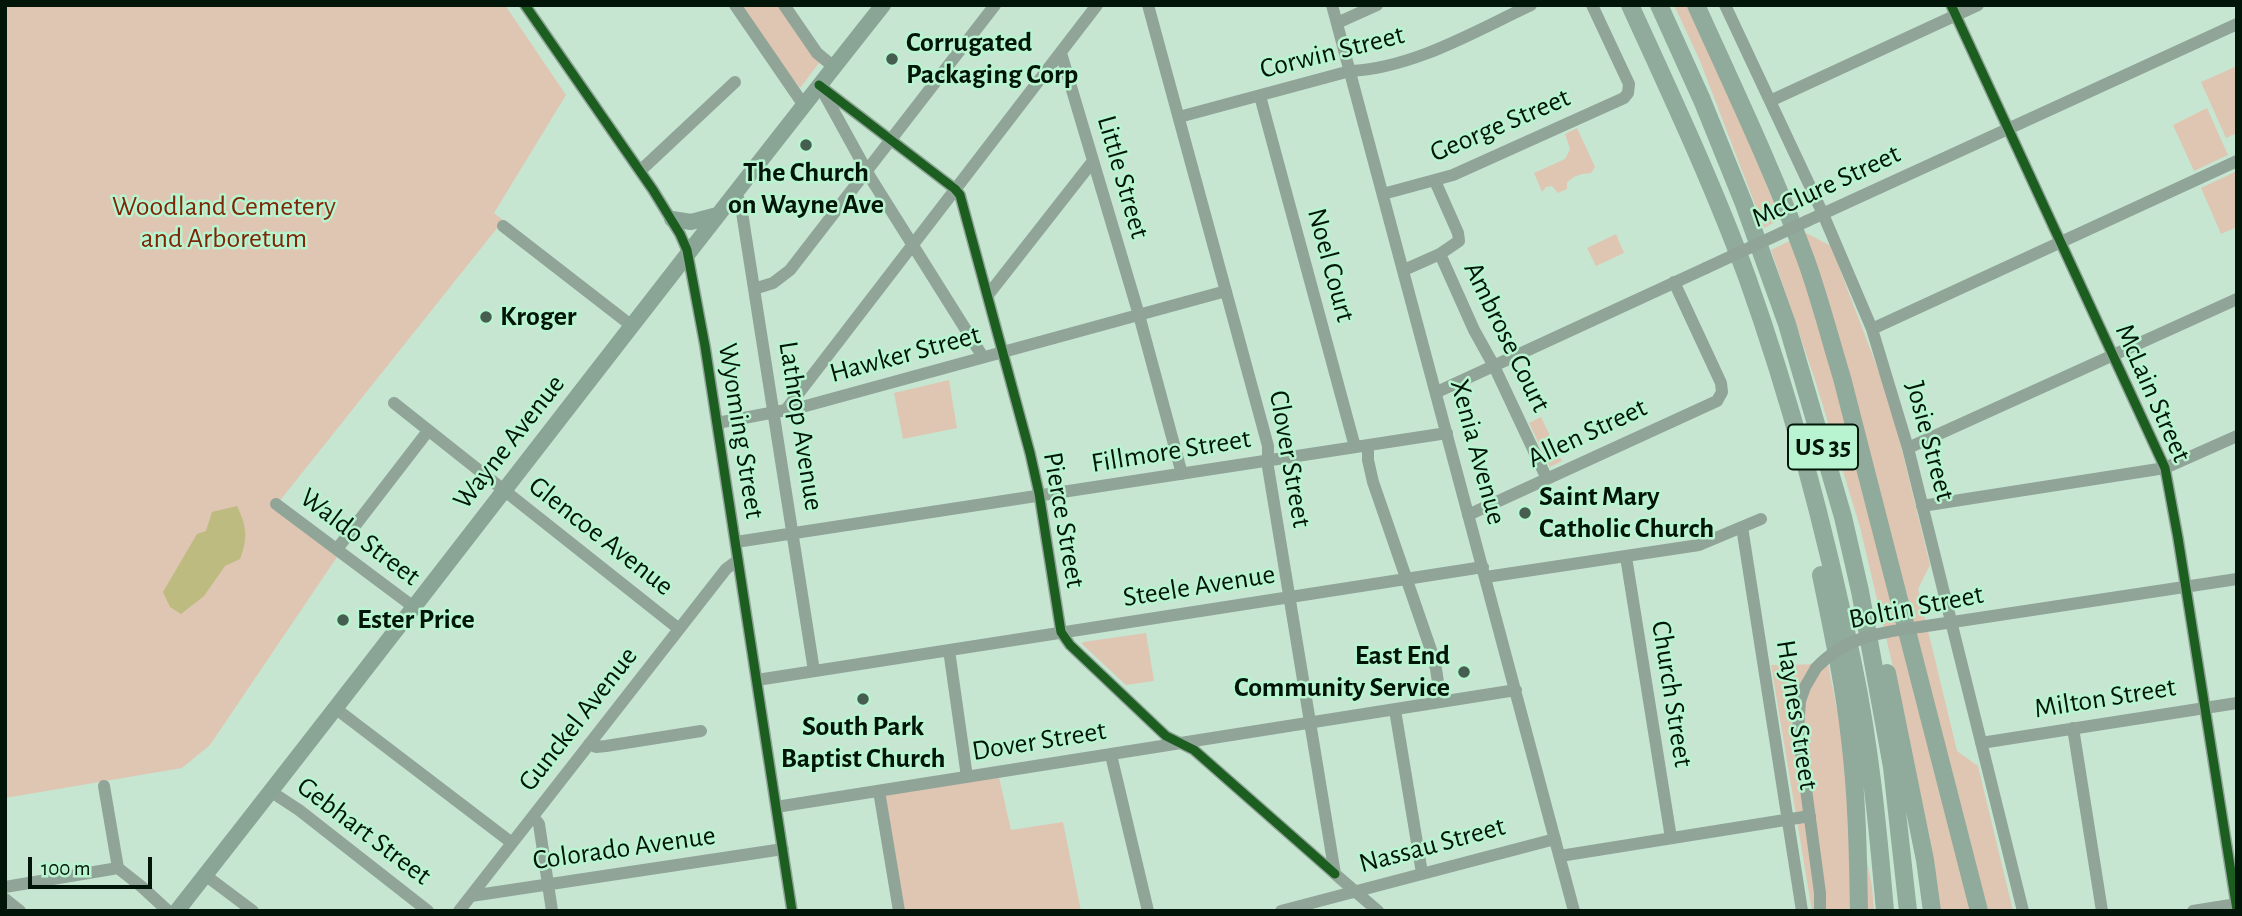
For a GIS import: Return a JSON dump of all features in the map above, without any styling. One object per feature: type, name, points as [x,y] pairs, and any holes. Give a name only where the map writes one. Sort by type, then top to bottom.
[{"type":"highway","name":"US 35","points":[[1630,5],[1702,165],[1746,276],[1797,433],[1819,514],[1854,666],[1871,771],[1885,911]]},
{"type":"highway","name":"US 35","points":[[1659,5],[1702,100],[1749,216],[1787,324],[1843,517],[1860,591],[1892,767],[1908,911]]},
{"type":"highway","points":[[1696,5],[1766,159],[1806,261],[1824,316],[1979,911]]},
{"type":"highway","points":[[1746,276],[1816,551],[1841,677],[1856,798],[1859,911]]},
{"type":"highway","points":[[1843,517],[1884,657],[1925,860],[1932,911]]},
{"type":"main road","name":"Wayne Avenue","points":[[177,911],[415,608],[803,104],[883,5]]},
{"type":"main road","points":[[672,219],[691,222],[717,215]]},
{"type":"street","name":"Wyoming Street","points":[[525,5],[672,219],[683,238],[688,254],[736,542],[792,911]]},
{"type":"street","points":[[736,5],[803,104]]},
{"type":"street","points":[[784,5],[817,53],[834,66]]},
{"type":"street","points":[[754,289],[773,284],[790,270],[995,5]]},
{"type":"street","points":[[779,413],[1097,5]]},
{"type":"street","name":"Clover Street","points":[[1148,5],[1268,446],[1268,467],[1335,874]]},
{"type":"street","name":"Xenia Avenue","points":[[1332,5],[1574,911]]},
{"type":"street","points":[[1337,23],[1377,5]]},
{"type":"street","name":"Corwin Street","points":[[1179,117],[1350,71],[1361,71],[1417,57],[1531,5]]},
{"type":"street","name":"George Street","points":[[1383,194],[1453,175],[1624,97],[1629,84],[1592,5]]},
{"type":"street","name":"Josie Street","points":[[1725,5],[1823,214],[1872,329],[1908,448],[2023,911]]},
{"type":"street","points":[[1770,101],[1953,10],[1978,5]]},
{"type":"street","name":"McLain Street","points":[[1953,10],[2165,468],[2236,906]]},
{"type":"street","name":"McClure Street","points":[[1437,392],[2237,24]]},
{"type":"street","name":"Little Street","points":[[1061,53],[1139,315],[1182,474]]},
{"type":"street","points":[[640,171],[735,82]]},
{"type":"street","points":[[819,85],[956,189]]},
{"type":"street","points":[[819,85],[867,172],[983,358]]},
{"type":"street","name":"Noel Court","points":[[1260,96],[1373,482],[1436,669],[1441,702]]},
{"type":"street","points":[[988,295],[1093,161]]},
{"type":"street","points":[[1872,329],[2237,161]]},
{"type":"street","points":[[1404,270],[1457,244],[1459,236],[1436,181]]},
{"type":"street","name":"Pierce Street","points":[[956,189],[960,195],[1030,453],[1061,632],[1070,645],[1166,736],[1194,750],[1335,874]]},
{"type":"street","name":"Lathrop Avenue","points":[[733,195],[737,195],[741,206],[754,289],[779,413],[793,534],[814,671]]},
{"type":"street","points":[[503,226],[632,326]]},
{"type":"street","name":"Ambrose Court","points":[[1440,254],[1547,479]]},
{"type":"street","name":"Allen Street","points":[[1468,515],[1717,401],[1722,392],[1721,383],[1674,282]]},
{"type":"street","name":"Hawker Street","points":[[717,423],[779,413],[1226,291]]},
{"type":"street","points":[[1908,448],[2237,299]]},
{"type":"street","name":"Glencoe Avenue","points":[[394,403],[679,629]]},
{"type":"street","points":[[337,549],[428,430]]},
{"type":"street","name":"Fillmore Street","points":[[736,542],[1447,433]]},
{"type":"street","points":[[1922,506],[2165,468],[2237,436]]},
{"type":"street","name":"Waldo Street","points":[[276,504],[415,608]]},
{"type":"street","name":"Steele Avenue","points":[[757,680],[1407,579],[1626,557],[1699,545],[1761,519]]},
{"type":"street","name":"Haynes Street","points":[[1742,527],[1802,911]]},
{"type":"street","name":"Church Street","points":[[1626,557],[1671,838]]},
{"type":"street","name":"Gunckel Avenue","points":[[459,911],[726,569],[738,560]]},
{"type":"street","name":"Boltin Street","points":[[1820,911],[1810,816],[1799,751],[1798,714],[1805,687],[1816,668],[1836,650],[1858,638],[1884,632],[2237,579]]},
{"type":"street","points":[[949,650],[967,777]]},
{"type":"street","name":"Dover Street","points":[[776,807],[1516,690]]},
{"type":"street","name":"Milton Street","points":[[1981,743],[2237,703]]},
{"type":"street","points":[[335,708],[512,843]]},
{"type":"street","points":[[1395,710],[1422,873]]},
{"type":"street","points":[[2073,728],[2102,911]]},
{"type":"street","points":[[589,744],[596,747],[606,746],[701,732]]},
{"type":"street","points":[[1111,755],[1149,911]]},
{"type":"street","points":[[104,786],[118,868],[168,911]]},
{"type":"street","name":"Gebhart Street","points":[[270,791],[299,810],[428,911]]},
{"type":"street","points":[[879,791],[899,911]]},
{"type":"street","points":[[533,816],[540,824],[552,911]]},
{"type":"street","points":[[1560,856],[1810,816]]},
{"type":"street","name":"Nassau Street","points":[[1283,910],[1555,839]]},
{"type":"street","name":"Colorado Avenue","points":[[471,896],[783,849]]},
{"type":"street","points":[[5,887],[118,868]]},
{"type":"street","points":[[1335,874],[1378,911]]},
{"type":"street","points":[[205,875],[253,911]]},
{"type":"street","points":[[5,899],[20,911]]},
{"type":"street","points":[[2193,911],[2236,906]]},
{"type":"green space","name":"Woodland Cemetery and Arboretum","points":[[5,5],[505,5],[566,95],[494,213],[503,220],[278,503],[337,557],[210,745],[182,768],[5,798]]},
{"type":"green space","points":[[735,5],[784,5],[819,63],[800,88]]},
{"type":"green space","points":[[1674,5],[1691,5],[1723,75],[1780,219],[1764,228],[1700,61]]},
{"type":"green space","points":[[2237,66],[2237,133],[2226,138],[2201,82]]},
{"type":"green space","points":[[2207,108],[2228,155],[2194,171],[2173,125]]},
{"type":"green space","points":[[1577,128],[1595,167],[1591,173],[1572,178],[1567,183],[1567,189],[1558,193],[1552,186],[1546,187],[1542,192],[1534,173],[1565,159],[1570,149],[1565,134]]},
{"type":"green space","points":[[2237,171],[2237,227],[2221,234],[2201,188]]},
{"type":"green space","points":[[1806,233],[1831,246],[1890,401],[1930,565],[1918,589],[1957,751],[1978,766],[2013,911],[1935,911],[1930,839],[1860,527],[1815,380],[1771,250]]},
{"type":"green space","points":[[1616,234],[1624,253],[1596,266],[1587,248]]},
{"type":"green space","points":[[949,380],[957,428],[903,439],[894,393]]},
{"type":"green space","points":[[1541,417],[1562,461],[1550,467],[1529,423]]},
{"type":"green space","points":[[1146,633],[1154,681],[1126,685],[1082,644],[1083,642]]},
{"type":"green space","points":[[1828,664],[1872,886],[1874,911],[1812,911],[1771,665]]},
{"type":"green space","points":[[998,773],[1011,830],[1063,822],[1081,911],[899,911],[879,791]]},
{"type":"shaded area","points":[[237,506],[245,533],[240,559],[225,566],[204,596],[181,614],[170,607],[163,592],[197,534],[206,531],[212,512]]},
{"type":"cycle path","points":[[525,5],[653,190],[687,250],[705,346],[792,911]]},
{"type":"cycle path","points":[[1951,5],[2165,468],[2237,910]]},
{"type":"cycle path","points":[[819,85],[960,195],[1030,453],[1061,632],[1070,645],[1166,736],[1194,750],[1335,874]]},
{"type":"place","name":"Corrugated Packaging Corp","points":[[892,59]]},
{"type":"place","name":"The Church on Wayne Ave","points":[[806,145]]},
{"type":"place","name":"Kroger","points":[[486,317]]},
{"type":"place","name":"Saint Mary Catholic Church","points":[[1525,513]]},
{"type":"place","name":"Ester Price","points":[[343,620]]},
{"type":"place","name":"East End Community Service","points":[[1464,672]]},
{"type":"place","name":"South Park Baptist Church","points":[[863,699]]}]
